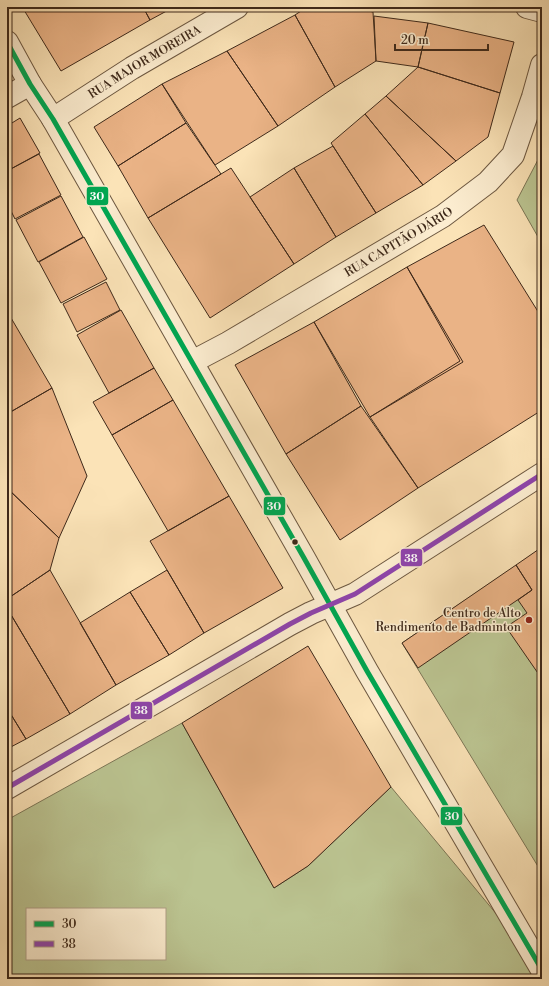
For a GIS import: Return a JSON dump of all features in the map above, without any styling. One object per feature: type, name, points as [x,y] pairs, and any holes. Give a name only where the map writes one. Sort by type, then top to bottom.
[{"type":"street","name":"RUA MAJOR MOREIRA","points":[[53,118],[132,68],[237,7]]},
{"type":"street","points":[[527,7],[542,11]]},
{"type":"street","points":[[7,42],[30,84],[53,118],[367,671],[542,970]]},
{"type":"street","name":"RUA CAPITÃO DÁRIO","points":[[192,362],[228,343],[443,216],[488,182],[513,155],[533,97],[542,65]]},
{"type":"street","points":[[7,97],[30,84]]},
{"type":"street","points":[[7,788],[290,624],[355,594],[542,474]]},
{"type":"green space","points":[[542,152],[542,244],[517,200]]},
{"type":"green space","points":[[542,548],[542,873],[402,643]]},
{"type":"green space","points":[[182,723],[274,888],[308,866],[391,787],[542,969],[542,979],[7,979],[7,820]]},
{"type":"building","points":[[29,7],[143,7],[150,20],[61,71],[24,10]]},
{"type":"building","points":[[143,7],[174,7],[150,20]]},
{"type":"building","points":[[307,7],[347,7],[373,12],[376,61],[335,87],[295,15]]},
{"type":"building","points":[[295,15],[335,87],[278,126],[227,51]]},
{"type":"building","points":[[374,16],[428,23],[418,67],[376,61]]},
{"type":"building","points":[[428,23],[514,42],[500,93],[418,67]]},
{"type":"building","points":[[227,51],[278,126],[215,165],[162,84]]},
{"type":"building","points":[[418,67],[500,93],[488,137],[456,161],[386,96]]},
{"type":"building","points":[[162,84],[186,123],[118,166],[94,127]]},
{"type":"building","points":[[386,96],[456,161],[423,185],[365,114]]},
{"type":"building","points":[[365,114],[423,185],[376,213],[331,143]]},
{"type":"building","points":[[20,118],[40,153],[7,171],[7,126]]},
{"type":"building","points":[[186,123],[221,174],[148,218],[118,166]]},
{"type":"building","points":[[333,146],[376,213],[336,237],[294,168]]},
{"type":"building","points":[[39,154],[61,195],[15,219],[7,203],[7,171]]},
{"type":"building","points":[[231,168],[294,264],[210,318],[148,218]]},
{"type":"building","points":[[294,168],[336,237],[294,264],[250,197]]},
{"type":"building","points":[[61,196],[83,237],[38,262],[16,220]]},
{"type":"building","points":[[484,225],[542,318],[542,410],[418,488],[370,417],[460,361],[407,267]]},
{"type":"building","points":[[84,237],[107,279],[61,303],[39,262]]},
{"type":"building","points":[[407,267],[463,362],[370,417],[314,322]]},
{"type":"building","points":[[106,282],[120,310],[77,332],[63,304]]},
{"type":"building","points":[[121,310],[154,368],[109,393],[77,335]]},
{"type":"building","points":[[7,311],[52,388],[7,414]]},
{"type":"building","points":[[314,322],[361,406],[286,454],[235,365]]},
{"type":"building","points":[[154,368],[173,400],[112,435],[93,402]]},
{"type":"building","points":[[52,388],[87,476],[59,538],[7,488],[7,414]]},
{"type":"building","points":[[173,400],[229,496],[168,531],[112,435]]},
{"type":"building","points":[[361,406],[418,488],[340,540],[286,454]]},
{"type":"building","points":[[7,488],[59,538],[50,570],[7,599]]},
{"type":"building","points":[[229,496],[283,588],[204,633],[150,541]]},
{"type":"building","name":"Centro de Alto Rendimento de Badminton","points":[[542,547],[542,679],[506,627],[527,613],[518,600],[532,590],[516,565]]},
{"type":"building","points":[[516,565],[532,590],[418,668],[402,643]]},
{"type":"building","points":[[50,570],[116,685],[70,714],[7,608],[7,599]]},
{"type":"building","points":[[167,570],[204,633],[169,655],[130,592]]},
{"type":"building","points":[[130,592],[169,655],[116,685],[80,623]]},
{"type":"building","points":[[7,608],[70,714],[26,739],[7,708]]},
{"type":"building","points":[[308,646],[391,787],[308,866],[274,888],[182,723]]},
{"type":"building","points":[[7,708],[26,739],[7,749]]},
{"type":"transit line","name":"30","points":[[7,42],[30,84],[53,119],[367,671],[542,970]]},
{"type":"transit line","name":"38","points":[[7,788],[290,624],[355,594],[542,474]]},
{"type":"place","name":"Centro de Alto Rendimento de Badminton","points":[[529,620]]}]
